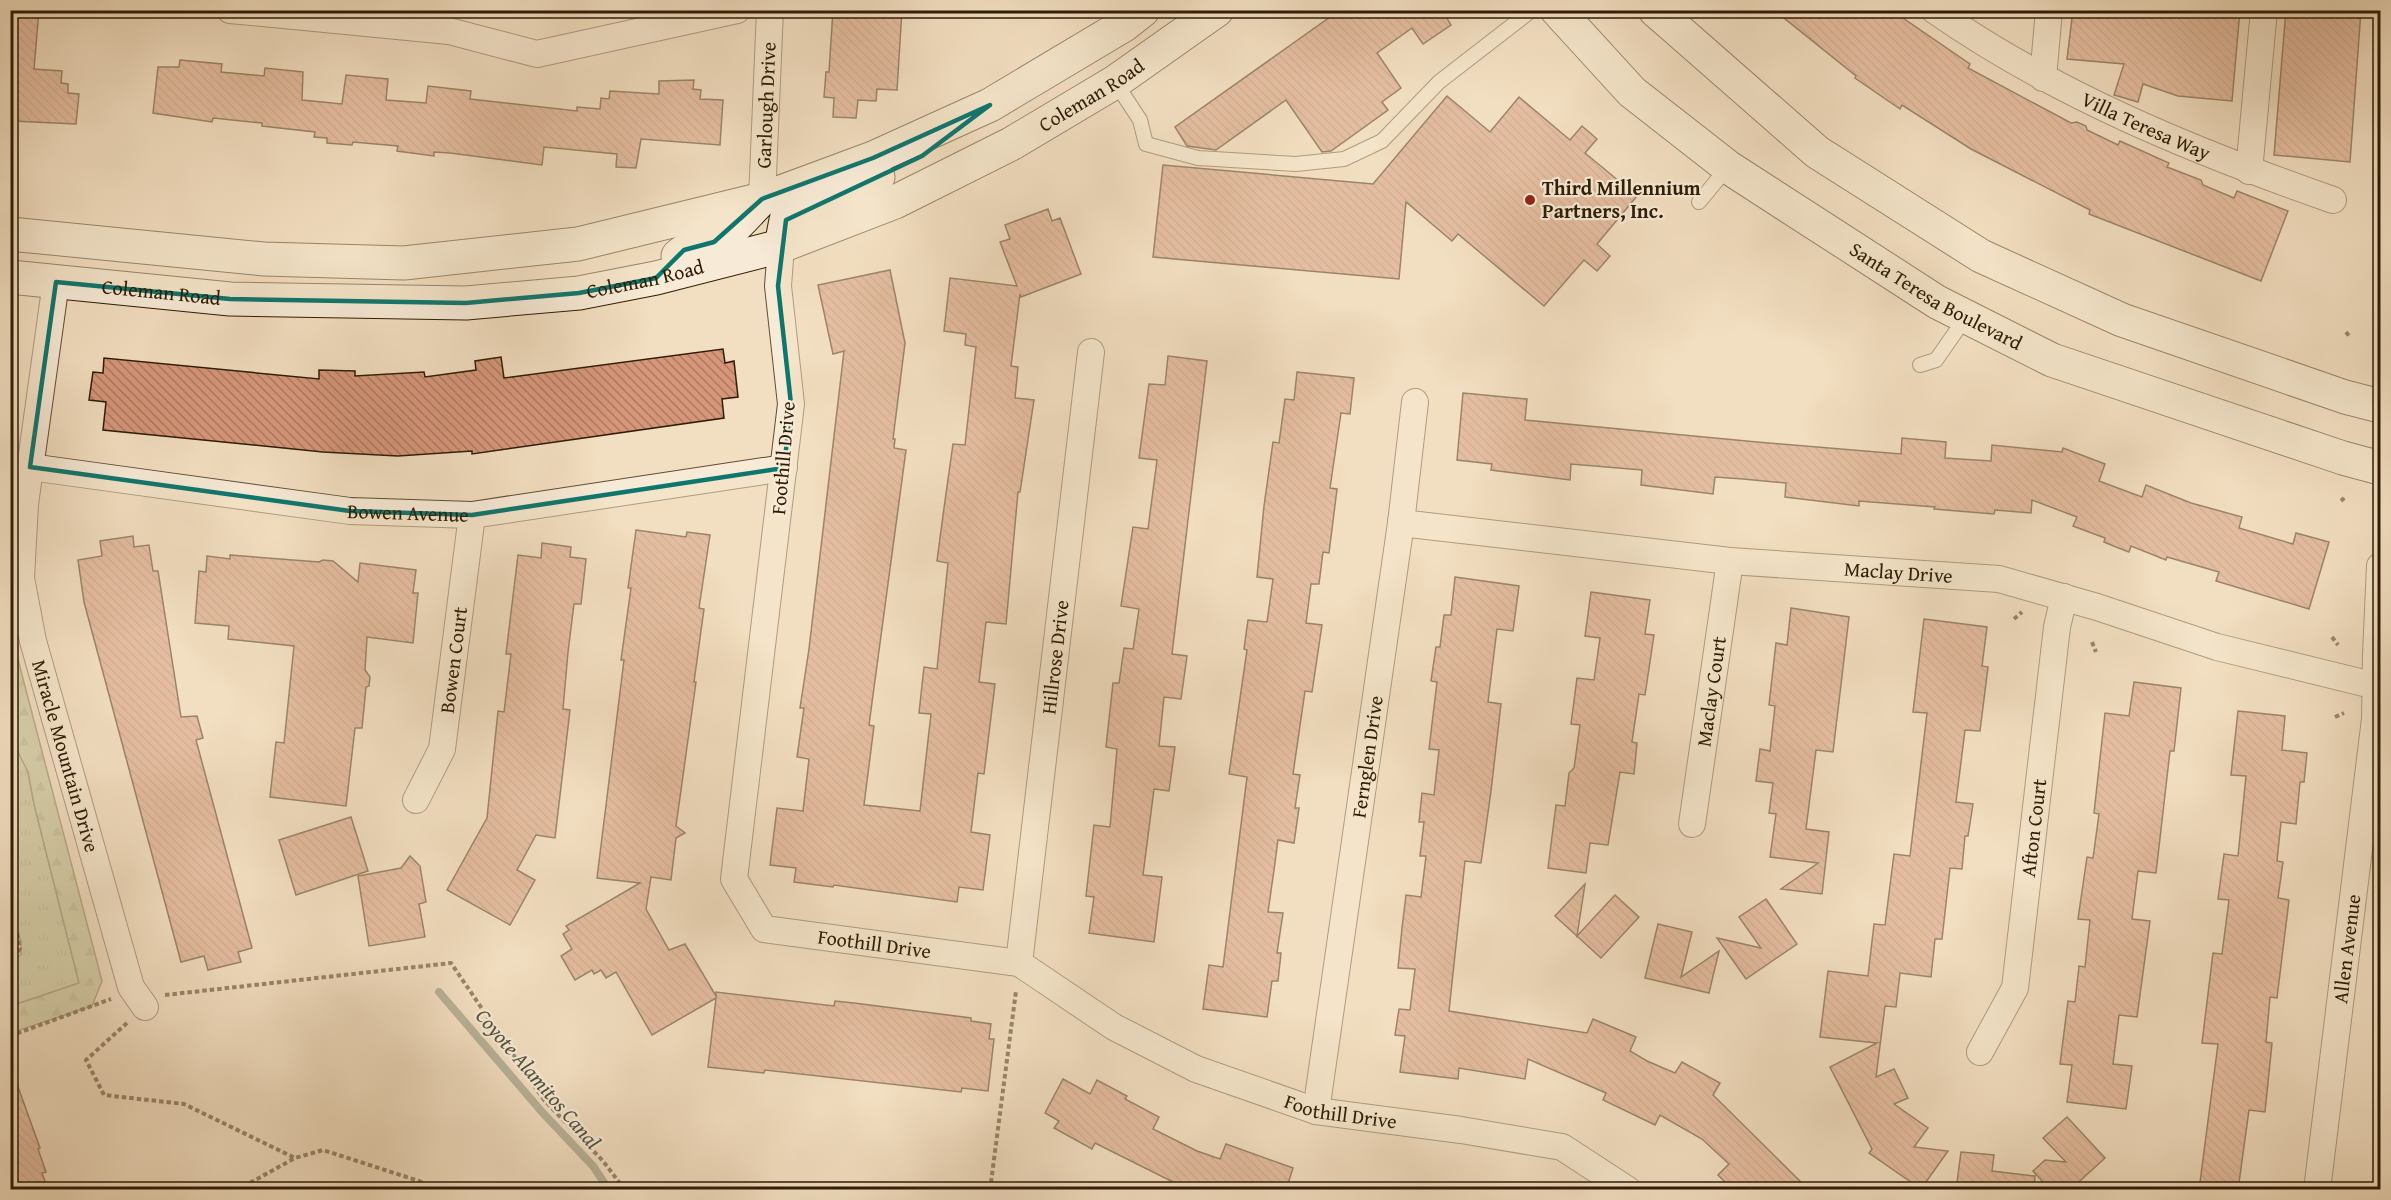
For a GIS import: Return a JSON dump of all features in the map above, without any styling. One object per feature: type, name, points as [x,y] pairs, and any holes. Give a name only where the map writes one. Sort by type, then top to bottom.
[{"type":"street","points":[[230,10],[449,31],[537,54],[737,10]]},
{"type":"street","name":"Garlough Drive","points":[[762,199],[771,10]]},
{"type":"street","points":[[781,246],[786,220],[922,156],[990,105],[1124,24],[1143,10]]},
{"type":"street","name":"Santa Teresa Boulevard","points":[[1557,10],[1632,92],[1728,167],[1898,278],[1966,316],[2052,360],[2343,458],[2380,468]]},
{"type":"street","points":[[1655,10],[1817,152],[1980,256],[2122,320],[2345,398],[2380,406]]},
{"type":"street","name":"Villa Teresa Way","points":[[1934,10],[1967,34],[2043,78],[2140,126],[2249,171],[2333,200]]},
{"type":"street","points":[[2043,78],[2049,10]]},
{"type":"street","points":[[2249,171],[2264,10]]},
{"type":"street","name":"Coleman Road","points":[[10,277],[230,299],[466,303],[579,293],[656,278],[781,246],[895,202],[1011,144],[1115,82],[1214,14]]},
{"type":"street","points":[[10,234],[264,259],[404,263],[578,244],[762,199],[873,158],[990,105]]},
{"type":"street","points":[[656,278],[684,250],[714,242],[732,229],[762,199]]},
{"type":"street","name":"Foothill Drive","points":[[781,246],[778,286],[791,404],[734,879],[764,929],[1019,963],[1114,1027],[1196,1069],[1316,1111],[1461,1130],[1562,1147],[1628,1190]]},
{"type":"street","name":"Miracle Mountain Drive","points":[[56,282],[25,504],[21,578],[31,630],[148,996]]},
{"type":"street","name":"Hillrose Drive","points":[[1019,963],[1091,352]]},
{"type":"street","name":"Fernglen Drive","points":[[1316,1111],[1401,523],[1415,402]]},
{"type":"street","name":"Bowen Avenue","points":[[30,467],[350,511],[472,515],[784,468]]},
{"type":"street","name":"Bowen Court","points":[[416,800],[442,749],[472,515]]},
{"type":"street","name":"Maclay Drive","points":[[1401,523],[1730,561],[1999,579],[2064,597],[2217,647],[2379,687]]},
{"type":"street","name":"Maclay Court","points":[[1692,824],[1730,561]]},
{"type":"street","name":"Allen Avenue","points":[[2317,1190],[2379,687],[2376,654],[2380,566]]},
{"type":"street","name":"Afton Court","points":[[1980,1052],[2015,988],[2056,627],[2064,597]]},
{"type":"lane","points":[[1115,82],[1140,120],[1146,144],[1198,158],[1296,164],[1344,159],[1382,141],[1439,82],[1532,10]]},
{"type":"lane","points":[[1699,202],[1728,167]]},
{"type":"lane","points":[[1920,365],[1936,360],[1966,316]]},
{"type":"path","points":[[2341,501],[2346,496]]},
{"type":"path","points":[[2014,619],[2022,612]]},
{"type":"path","points":[[2332,637],[2338,645]]},
{"type":"path","points":[[2092,642],[2096,652]]},
{"type":"path","points":[[2335,717],[2344,713]]},
{"type":"path","points":[[10,920],[17,933],[20,949],[10,960]]},
{"type":"path","points":[[10,1036],[99,1005],[148,996],[451,963],[544,1100],[603,1161],[625,1190]]},
{"type":"path","points":[[990,1190],[1019,963]]},
{"type":"path","points":[[148,996],[86,1060],[104,1095],[184,1104],[296,1158]]},
{"type":"path","points":[[237,1190],[296,1158],[322,1150],[419,1181],[439,1190]]},
{"type":"path","points":[[897,1190],[908,1187],[920,1190]]},
{"type":"highlighted area","points":[[990,105],[922,156],[786,220],[778,286],[791,404],[784,468],[472,515],[350,511],[30,467],[56,282],[230,299],[466,303],[579,293],[656,278],[684,250],[714,242],[762,199],[873,158]]},
{"type":"green space","points":[[10,629],[102,981],[92,1006],[11,1033],[11,1006],[79,983],[28,772],[15,746],[10,714]]},
{"type":"green space","points":[[10,714],[28,772],[79,983],[11,1006],[11,964],[21,954],[21,941],[10,915]]},
{"type":"building","points":[[10,10],[39,10],[34,69],[62,71],[61,83],[68,84],[68,93],[79,94],[76,124],[12,121],[15,93],[10,93]]},
{"type":"building","points":[[833,10],[902,10],[897,90],[877,89],[876,101],[858,100],[856,118],[833,117],[834,98],[824,97],[826,72],[829,72]]},
{"type":"building","points":[[1340,10],[1442,10],[1451,25],[1423,44],[1412,28],[1377,53],[1401,88],[1382,102],[1388,110],[1331,151],[1322,152],[1286,100],[1216,150],[1187,146],[1175,127]]},
{"type":"building","points":[[1774,10],[1891,10],[1970,64],[1968,68],[2071,123],[2077,122],[2086,126],[2087,130],[2118,145],[2120,141],[2169,163],[2167,167],[2201,180],[2203,185],[2234,198],[2237,191],[2288,211],[2261,281],[2089,214],[2090,210],[1971,149],[1902,105],[1900,109],[1855,78],[1856,76]]},
{"type":"building","points":[[2073,10],[2240,10],[2232,101],[2178,96],[2143,84],[2138,102],[2114,95],[2124,64],[2067,59]]},
{"type":"building","points":[[2286,10],[2361,10],[2350,162],[2274,155]]},
{"type":"building","points":[[180,60],[222,64],[221,72],[264,76],[265,68],[303,72],[302,100],[342,104],[346,75],[388,79],[386,100],[426,103],[428,86],[471,91],[470,99],[577,111],[577,107],[600,109],[601,98],[609,99],[610,91],[659,94],[659,81],[694,80],[693,89],[701,90],[700,99],[723,100],[720,145],[641,139],[636,168],[616,167],[617,154],[544,147],[542,165],[450,153],[434,152],[434,156],[397,151],[398,146],[353,142],[352,145],[327,143],[327,138],[314,137],[315,132],[262,126],[262,123],[213,118],[212,122],[153,113],[158,67],[179,67]]},
{"type":"building","points":[[1447,96],[1490,132],[1519,97],[1570,140],[1582,126],[1597,139],[1585,153],[1637,196],[1597,244],[1610,256],[1597,271],[1584,260],[1544,306],[1458,234],[1452,241],[1406,202],[1399,279],[1153,257],[1163,165],[1373,184]]},
{"type":"building","points":[[1048,209],[1052,221],[1060,218],[1081,274],[1021,297],[1020,294],[1011,366],[1018,367],[1015,398],[1034,400],[1020,492],[1018,492],[1006,624],[986,622],[979,682],[995,684],[984,774],[978,773],[971,832],[990,835],[983,890],[959,887],[957,902],[834,885],[833,887],[794,882],[796,868],[770,865],[777,808],[803,811],[809,759],[797,757],[804,708],[800,708],[844,351],[833,354],[818,285],[890,270],[905,343],[893,439],[895,439],[894,448],[906,450],[869,725],[874,726],[864,805],[920,811],[931,714],[919,713],[924,667],[937,669],[948,563],[937,561],[953,444],[965,445],[976,347],[965,345],[966,334],[944,331],[950,278],[1017,286],[1000,242],[1010,239],[1005,225]]},
{"type":"building","points":[[723,349],[725,363],[734,361],[738,397],[722,399],[724,418],[472,454],[472,451],[398,456],[323,452],[103,430],[106,402],[89,400],[93,372],[103,373],[104,358],[319,379],[319,370],[355,371],[355,376],[424,372],[425,377],[476,370],[475,361],[501,357],[504,378]]},
{"type":"building","points":[[1168,356],[1207,361],[1172,654],[1187,656],[1181,699],[1164,697],[1159,746],[1175,747],[1169,791],[1154,789],[1143,875],[1162,877],[1154,942],[1089,933],[1094,897],[1086,896],[1094,825],[1110,827],[1117,749],[1106,747],[1113,683],[1119,683],[1124,648],[1133,649],[1139,609],[1121,606],[1133,527],[1148,529],[1157,460],[1139,458],[1149,384],[1165,385]]},
{"type":"building","points":[[1297,372],[1354,378],[1350,414],[1341,413],[1330,488],[1337,489],[1329,553],[1323,552],[1319,584],[1311,584],[1306,623],[1322,625],[1312,692],[1305,691],[1293,774],[1300,775],[1295,808],[1299,808],[1294,843],[1278,840],[1268,912],[1283,913],[1277,953],[1281,953],[1278,981],[1272,981],[1267,1017],[1203,1009],[1209,965],[1223,967],[1247,777],[1229,774],[1247,650],[1244,649],[1248,620],[1267,622],[1273,579],[1257,577],[1264,506],[1273,442],[1279,443],[1285,399],[1294,400]]},
{"type":"building","points":[[1463,393],[1527,399],[1525,420],[1757,442],[1901,454],[1902,438],[1946,442],[1945,458],[1991,461],[1992,445],[2062,452],[2063,448],[2105,464],[2099,481],[2142,497],[2146,485],[2191,503],[2242,517],[2239,528],[2293,544],[2296,533],[2329,542],[2309,609],[2216,581],[2219,572],[2167,557],[2166,560],[2131,546],[2129,552],[2116,547],[2104,542],[2105,538],[2073,526],[2077,517],[2032,500],[2031,513],[1995,510],[1994,514],[1859,501],[1859,506],[1785,497],[1786,483],[1743,479],[1715,477],[1713,494],[1641,485],[1642,470],[1571,464],[1570,480],[1491,470],[1492,464],[1457,460]]},
{"type":"building","points":[[636,530],[686,537],[687,532],[710,535],[699,608],[704,609],[694,682],[696,682],[676,826],[685,833],[676,838],[671,880],[651,877],[646,909],[669,950],[685,944],[716,996],[716,992],[834,1006],[835,1001],[971,1018],[971,1021],[991,1024],[989,1039],[994,1039],[988,1091],[962,1088],[961,1092],[765,1070],[764,1073],[708,1067],[716,998],[652,1035],[616,972],[606,978],[601,970],[594,974],[592,970],[575,980],[561,956],[572,949],[563,934],[569,930],[566,926],[640,883],[597,878],[624,660],[621,660]]},
{"type":"building","points":[[133,536],[134,547],[149,545],[153,571],[158,571],[181,717],[197,716],[203,738],[196,740],[252,948],[238,952],[241,962],[208,970],[204,956],[181,962],[84,602],[78,560],[102,556],[100,541]]},
{"type":"building","points":[[542,543],[571,547],[570,557],[586,559],[581,604],[574,604],[568,652],[563,709],[570,710],[555,838],[536,835],[517,870],[535,880],[510,925],[447,890],[487,818],[498,711],[504,712],[511,654],[506,654],[518,555],[541,558]]},
{"type":"building","points":[[230,555],[319,562],[333,561],[358,582],[360,563],[416,570],[413,593],[418,593],[413,643],[367,637],[365,670],[370,677],[369,686],[366,687],[362,728],[355,728],[346,806],[270,797],[276,742],[284,743],[294,646],[228,639],[229,626],[195,623],[199,571],[206,572],[207,556],[230,559]]},
{"type":"building","points":[[1455,577],[1519,586],[1513,631],[1497,629],[1488,702],[1501,704],[1491,791],[1481,863],[1465,861],[1449,1011],[1587,1033],[1593,1019],[1636,1037],[1630,1051],[1647,1061],[1675,1073],[1682,1062],[1720,1083],[1713,1095],[1809,1190],[1733,1190],[1718,1175],[1729,1164],[1702,1139],[1660,1115],[1655,1125],[1603,1100],[1606,1093],[1528,1059],[1525,1079],[1459,1068],[1458,1079],[1400,1072],[1405,1036],[1395,1035],[1399,1009],[1410,1010],[1415,969],[1398,968],[1402,928],[1406,895],[1421,897],[1426,856],[1420,856],[1424,822],[1419,822],[1422,793],[1434,795],[1439,750],[1429,749],[1437,682],[1431,681],[1436,647],[1440,647],[1444,615],[1451,615]]},
{"type":"building","points":[[1591,592],[1650,600],[1645,634],[1654,635],[1645,695],[1639,694],[1632,742],[1637,743],[1634,774],[1620,772],[1608,845],[1590,843],[1586,873],[1548,868],[1556,805],[1565,806],[1569,773],[1574,768],[1580,725],[1571,724],[1577,678],[1594,680],[1600,638],[1585,636]]},
{"type":"building","points":[[1791,608],[1849,617],[1833,752],[1816,750],[1806,829],[1829,832],[1822,894],[1781,889],[1818,863],[1770,857],[1776,814],[1769,813],[1773,783],[1756,781],[1760,749],[1770,751],[1775,706],[1769,705],[1776,643],[1787,645]]},
{"type":"building","points":[[1924,619],[1987,627],[1982,666],[1988,667],[1980,731],[1965,730],[1956,802],[1973,804],[1968,836],[1965,836],[1962,869],[1950,868],[1942,939],[1935,939],[1931,977],[1900,973],[1896,1007],[1885,1006],[1876,1077],[1894,1069],[1908,1098],[1894,1104],[1928,1128],[1914,1147],[1948,1151],[1921,1189],[1869,1153],[1872,1149],[1830,1067],[1877,1043],[1820,1037],[1828,971],[1868,976],[1874,924],[1885,925],[1894,854],[1910,856],[1927,713],[1913,712]]},
{"type":"building","points":[[2134,682],[2181,688],[2174,751],[2170,751],[2156,873],[2138,871],[2132,919],[2150,921],[2137,1017],[2119,1015],[2113,1064],[2132,1066],[2126,1109],[2067,1102],[2072,1065],[2060,1064],[2068,1001],[2075,1002],[2079,966],[2085,967],[2090,920],[2078,919],[2087,857],[2093,858],[2099,814],[2094,813],[2105,713],[2129,716]]},
{"type":"building","points":[[2238,711],[2285,716],[2282,750],[2307,753],[2304,782],[2300,782],[2296,824],[2281,822],[2277,861],[2283,862],[2278,898],[2289,900],[2277,998],[2270,997],[2266,1042],[2272,1043],[2265,1112],[2249,1110],[2238,1190],[2199,1190],[2218,1044],[2202,1043],[2213,953],[2222,954],[2229,900],[2218,899],[2224,854],[2238,856],[2246,776],[2231,775]]},
{"type":"building","points":[[351,817],[368,871],[296,895],[279,840]]},
{"type":"building","points":[[410,856],[420,866],[426,902],[419,904],[425,937],[369,946],[358,876],[401,868]]},
{"type":"building","points":[[1585,884],[1577,936],[1615,895],[1639,917],[1601,958],[1555,916]]},
{"type":"building","points":[[1766,899],[1797,944],[1746,979],[1717,938],[1761,948],[1739,917]]},
{"type":"building","points":[[1658,924],[1692,932],[1681,977],[1719,951],[1709,993],[1645,978]]},
{"type":"building","points":[[13,1073],[40,1148],[38,1149],[46,1172],[42,1173],[48,1190],[10,1190],[10,1074]]},
{"type":"building","points":[[1063,1079],[1090,1094],[1097,1080],[1127,1096],[1125,1099],[1159,1117],[1153,1129],[1197,1151],[1220,1159],[1226,1144],[1293,1168],[1286,1190],[1189,1190],[1095,1143],[1092,1149],[1054,1128],[1059,1121],[1045,1113]]},
{"type":"building","points":[[2067,1117],[2105,1158],[2070,1190],[2050,1190],[2033,1171],[2045,1160],[2066,1162],[2043,1138]]},
{"type":"building","points":[[1961,1152],[1994,1155],[1992,1171],[2035,1176],[2034,1190],[1956,1190]]},
{"type":"waterway","name":"Coyote Alamitos Canal","points":[[439,992],[542,1112],[593,1166],[609,1190]]},
{"type":"place","name":"Third Millennium Partners, Inc.","points":[[1530,200]]}]
